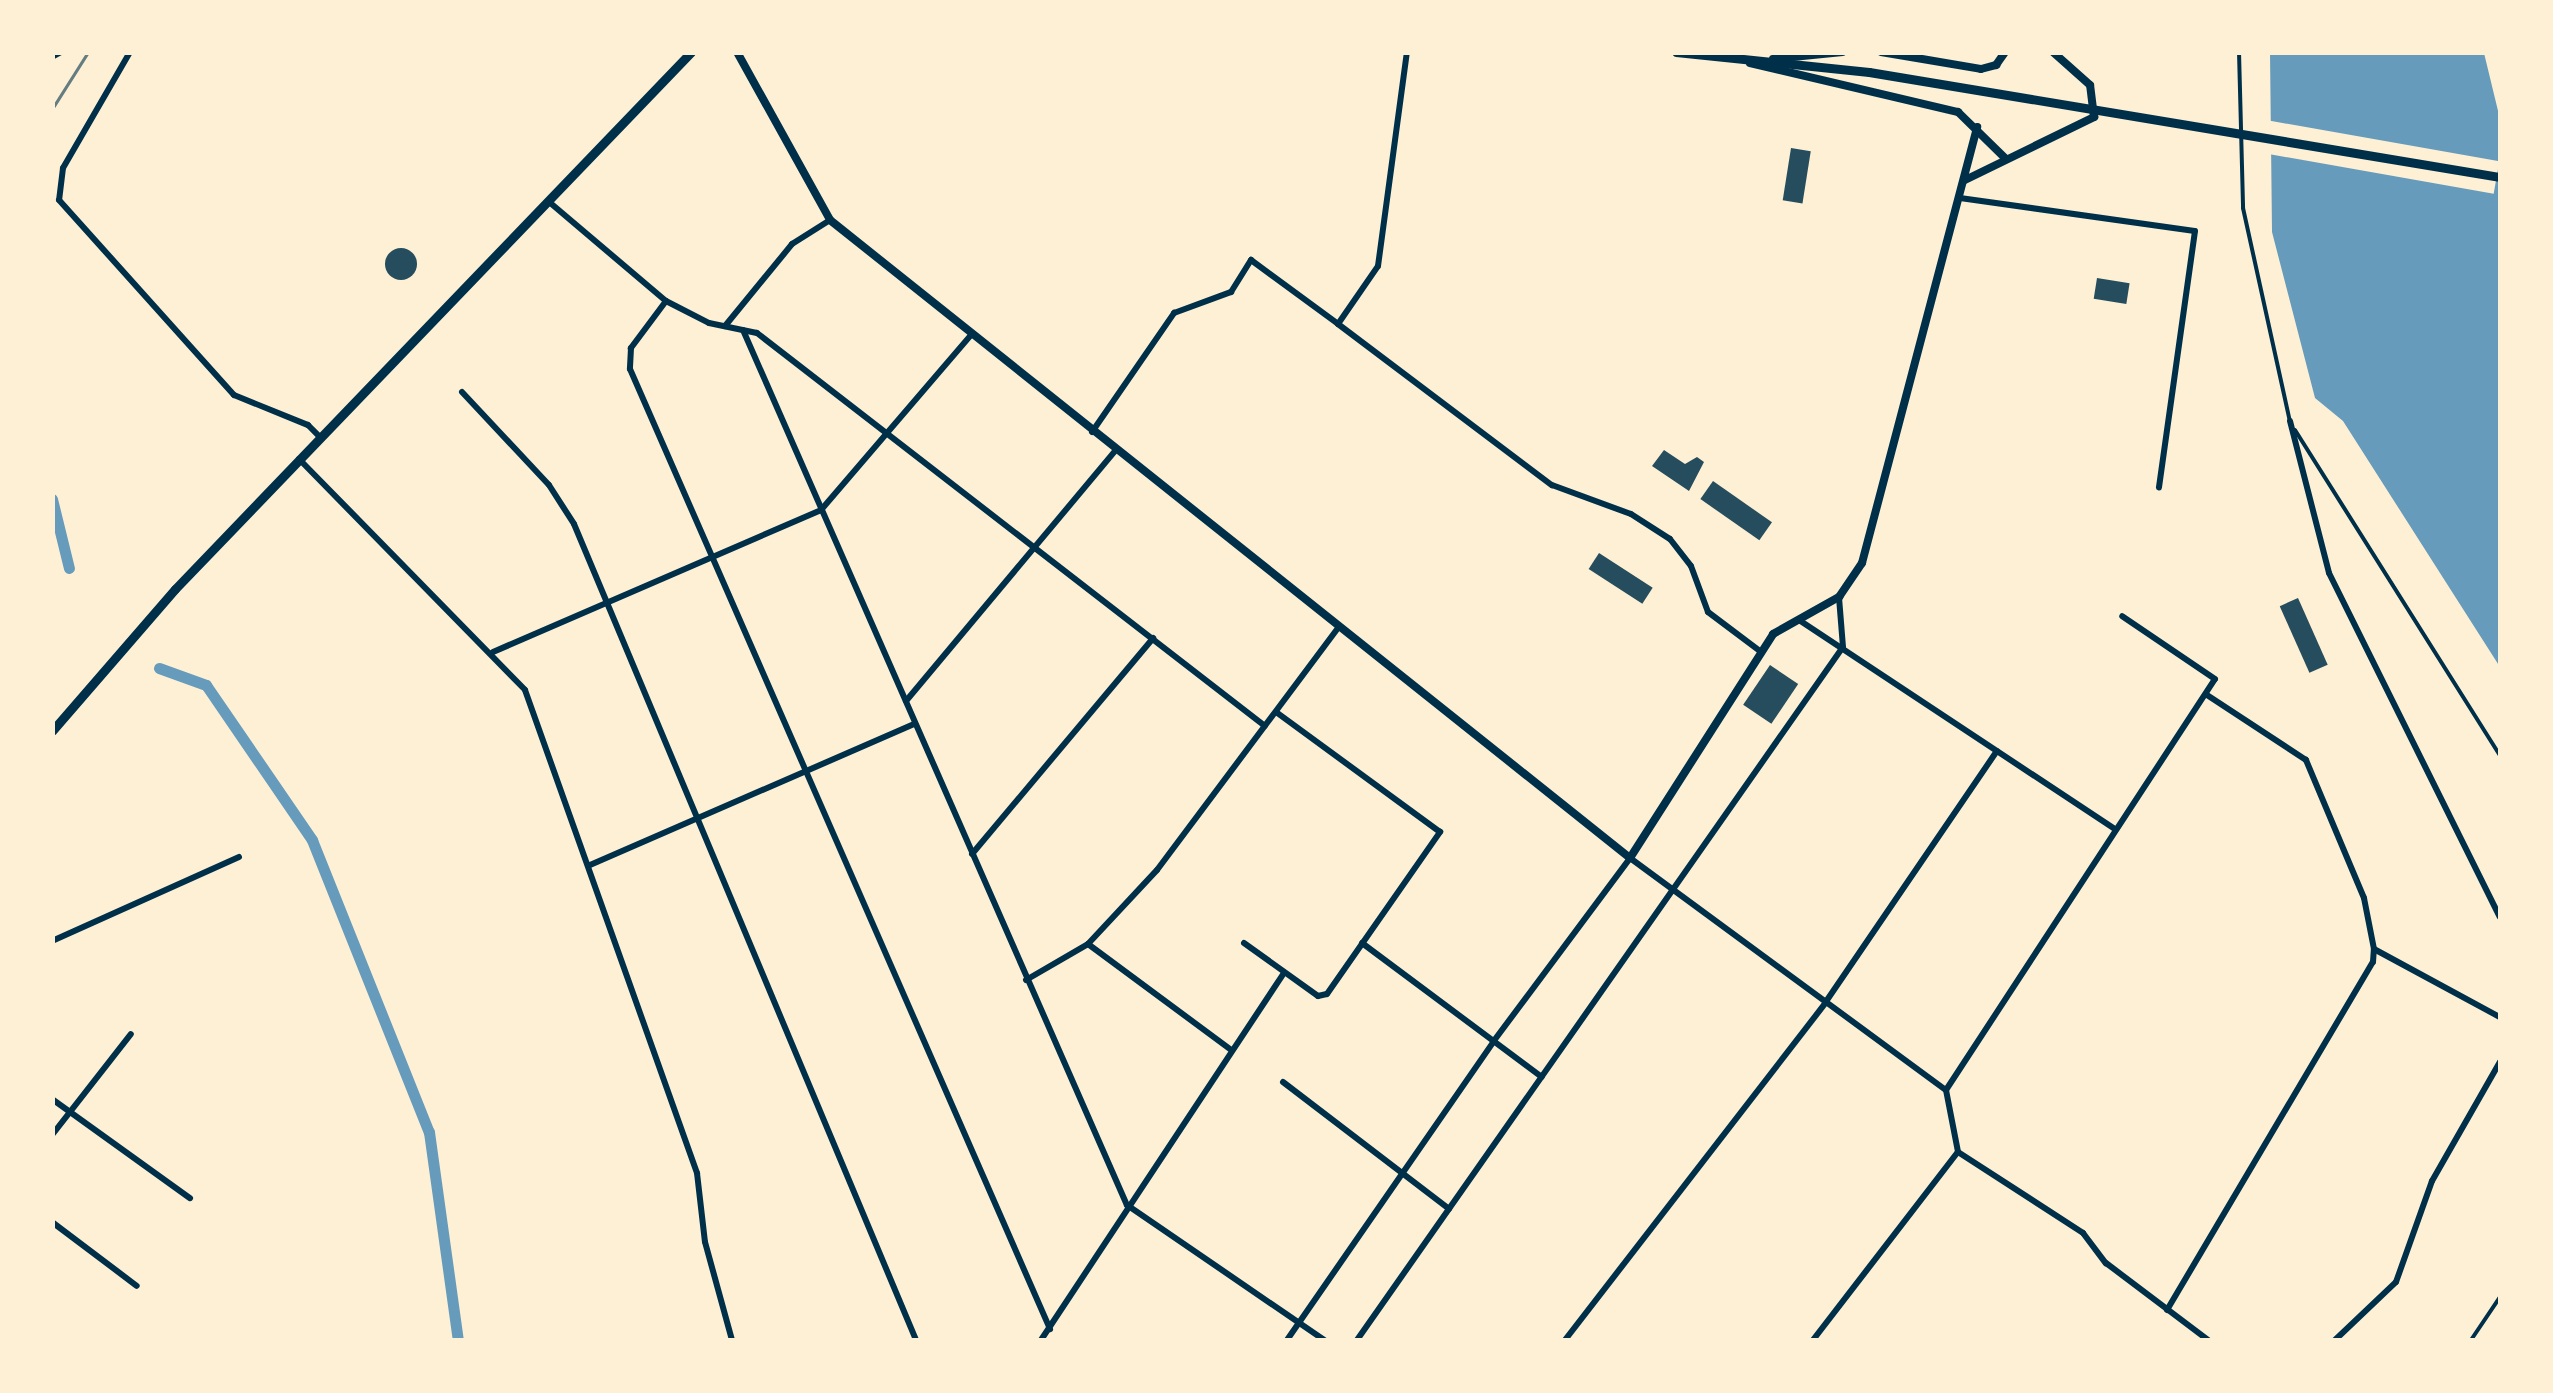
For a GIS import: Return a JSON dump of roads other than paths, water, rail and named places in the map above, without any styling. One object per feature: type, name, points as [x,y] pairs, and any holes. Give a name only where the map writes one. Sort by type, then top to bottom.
[{"type":"main road","points":[[52,731],[299,459],[690,52]]},
{"type":"main road","points":[[1676,52],[1869,72],[2500,177]]},
{"type":"street","points":[[52,58],[61,52]]},
{"type":"street","points":[[130,52],[63,168],[59,200],[234,394],[308,425],[320,438]]},
{"type":"street","points":[[738,52],[830,220],[970,336],[1672,892],[1946,1090],[1958,1152],[2083,1232],[2106,1263],[2206,1340]]},
{"type":"street","points":[[1338,324],[1378,266],[1407,52]]},
{"type":"street","points":[[1745,62],[1843,52]]},
{"type":"street","points":[[1882,52],[1982,68],[1996,65],[2005,52]]},
{"type":"street","points":[[1965,180],[2094,117],[2090,84],[2053,52]]},
{"type":"street","points":[[2239,52],[2242,208],[2328,573],[2500,917]]},
{"type":"street","points":[[1745,62],[1958,112],[2006,160]]},
{"type":"street","points":[[1287,1340],[1493,1042],[1630,858],[1773,634],[1839,597],[1870,544],[1977,127]]},
{"type":"street","points":[[1960,198],[2195,230],[2159,487]]},
{"type":"street","points":[[548,201],[666,301],[725,326],[757,333],[1265,726]]},
{"type":"street","points":[[725,326],[792,244],[830,220]]},
{"type":"street","points":[[1092,433],[1174,313],[1231,292],[1250,260],[1552,486],[1631,514],[1670,539],[1692,566],[1708,612],[1762,652]]},
{"type":"street","points":[[666,301],[631,348],[630,369],[802,774],[1050,1329]]},
{"type":"street","points":[[743,330],[1127,1205],[1324,1340]]},
{"type":"street","points":[[493,652],[822,510],[890,436],[970,336]]},
{"type":"street","points":[[462,392],[549,485],[607,602],[916,1340]]},
{"type":"street","points":[[2290,421],[2500,756]]},
{"type":"street","points":[[906,701],[1115,451]]},
{"type":"street","points":[[299,459],[493,652],[525,690],[697,1173],[704,1242],[732,1340]]},
{"type":"street","points":[[1357,1340],[1843,647],[1839,597]]},
{"type":"street","points":[[1946,1090],[2215,679],[2122,616]]},
{"type":"street","points":[[1798,619],[2114,828]]},
{"type":"street","points":[[1026,980],[1088,944],[1156,870],[1339,626]]},
{"type":"street","points":[[972,854],[1153,638]]},
{"type":"street","points":[[2167,1310],[2373,962],[2374,949],[2364,898],[2306,760],[2206,695]]},
{"type":"street","points":[[1244,944],[1323,996],[1440,832],[1276,712]]},
{"type":"street","points":[[590,865],[698,822],[915,724]]},
{"type":"street","points":[[1565,1340],[1824,1003],[1998,751]]},
{"type":"street","points":[[52,941],[239,857]]},
{"type":"street","points":[[1362,943],[1542,1077]]},
{"type":"street","points":[[1088,944],[1230,1050]]},
{"type":"street","points":[[2374,949],[2500,1017]]},
{"type":"street","points":[[1041,1340],[1284,973]]},
{"type":"street","points":[[52,1135],[131,1034]]},
{"type":"street","points":[[2335,1340],[2396,1282],[2432,1181],[2500,1062]]},
{"type":"street","points":[[1283,1082],[1449,1210]]},
{"type":"street","points":[[52,1100],[190,1198]]},
{"type":"street","points":[[1813,1340],[1958,1152]]},
{"type":"street","points":[[52,1222],[137,1286]]},
{"type":"street","points":[[2471,1340],[2500,1297]]},
{"type":"water","points":[[2270,53],[2484,53],[2500,119],[2500,667],[2343,421],[2315,398],[2272,232]]},
{"type":"waterway","points":[[52,499],[69,568]]},
{"type":"waterway","points":[[159,668],[206,685],[312,840],[429,1132],[458,1340]]},
{"type":"railway","points":[[52,109],[88,52]]}]
